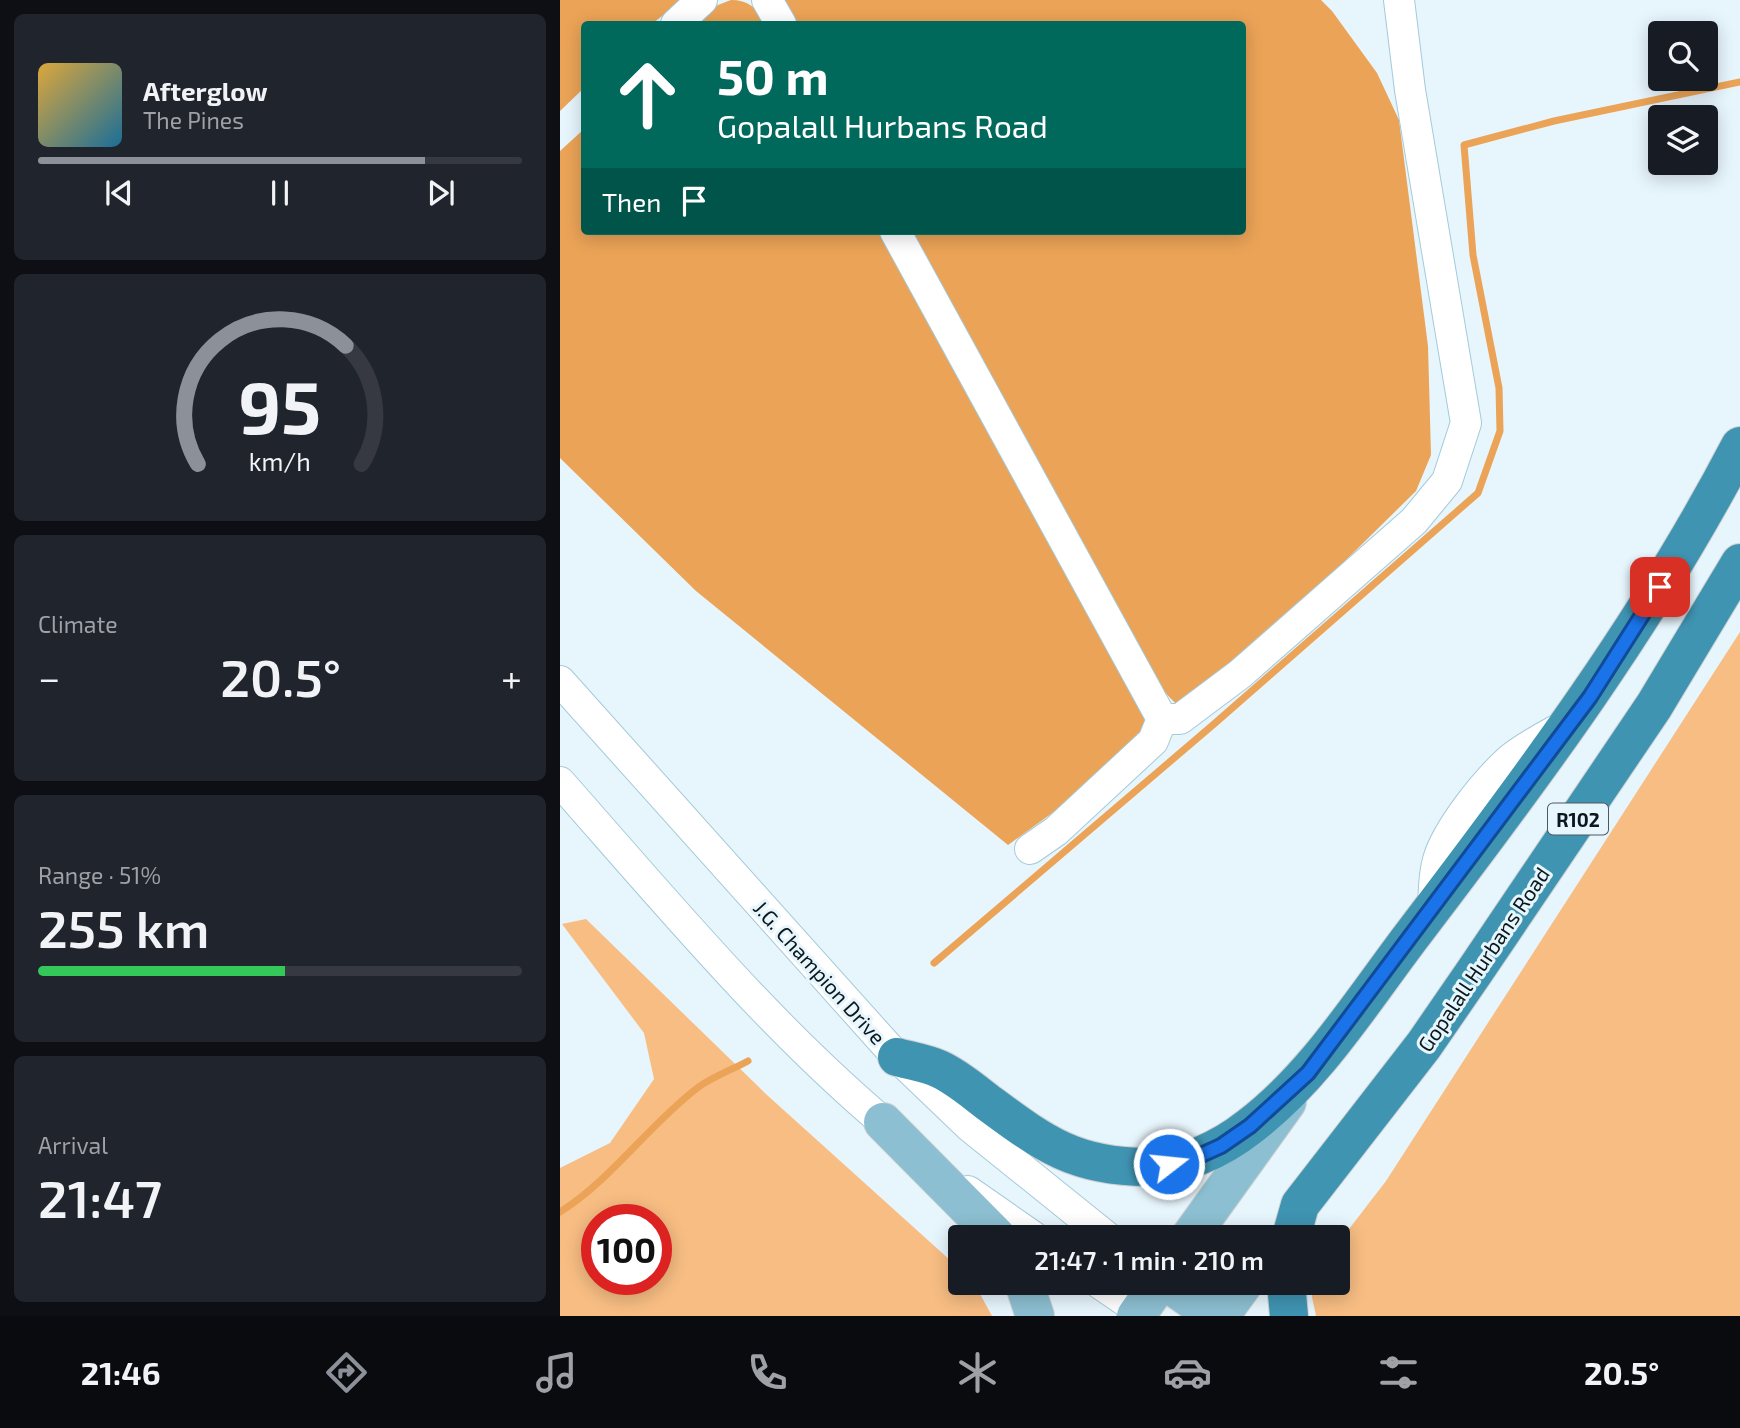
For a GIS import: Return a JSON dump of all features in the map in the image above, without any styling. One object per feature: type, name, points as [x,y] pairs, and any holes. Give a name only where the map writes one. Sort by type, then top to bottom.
[{"type":"highway","name":"R102","points":[[1308,1073],[1570,723],[1648,608],[1740,446]]},
{"type":"highway","name":"Gopalall Hurbans Road","points":[[1296,1221],[1478,968],[1654,706],[1740,563]]},
{"type":"highway","points":[[897,1057],[939,1069],[1044,1143],[1065,1154],[1100,1163],[1149,1167],[1190,1160],[1221,1146],[1250,1126],[1308,1073]]},
{"type":"highway","points":[[1287,1295],[1289,1316]]},
{"type":"main road","name":"R102","points":[[1199,1225],[1308,1073]]},
{"type":"main road","points":[[883,1122],[984,1225]]},
{"type":"main road","points":[[1028,1295],[1035,1316]]},
{"type":"main road","points":[[1186,1295],[1218,1316],[1235,1295]]},
{"type":"street","points":[[679,21],[702,0]]},
{"type":"street","points":[[767,0],[779,21]]},
{"type":"street","points":[[1162,719],[1180,719],[1240,674],[1414,521],[1447,481],[1466,423],[1410,90],[1399,0]]},
{"type":"street","points":[[897,235],[1162,719]]},
{"type":"street","name":"J.G. Champion Drive","points":[[560,681],[897,1057],[969,1126],[1092,1225]]},
{"type":"street","points":[[1030,849],[1056,831],[1153,741],[1162,719]]},
{"type":"street","points":[[560,782],[706,947],[794,1037],[883,1122],[968,1191],[1017,1225]]},
{"type":"street","points":[[1122,1295],[1145,1307]]},
{"type":"shaded area","points":[[560,0],[682,0],[656,21],[581,21],[581,91],[560,111]]},
{"type":"shaded area","points":[[731,0],[743,2],[752,6],[764,21],[699,21],[718,5]]},
{"type":"shaded area","points":[[784,0],[1321,0],[1377,73],[1399,120],[1428,346],[1431,455],[1416,491],[1286,619],[1179,707],[1150,677],[1087,551],[913,235],[1246,235],[1246,21],[795,21]]},
{"type":"shaded area","points":[[581,132],[581,235],[882,235],[1141,704],[1148,729],[1066,803],[1008,845],[696,591],[560,458],[560,151]]},
{"type":"shaded area","points":[[1740,632],[1740,1316],[1316,1316],[1312,1295],[1350,1295],[1350,1228],[1386,1181]]},
{"type":"shaded area","points":[[586,919],[767,1095],[948,1258],[948,1295],[981,1295],[992,1316],[560,1316],[560,1168],[610,1143],[654,1079],[644,1033],[562,924]]},
{"type":"waterway","points":[[934,963],[1214,724],[1478,493],[1500,431],[1499,388],[1473,255],[1464,145],[1554,121],[1740,82]]},
{"type":"waterway","points":[[560,1212],[613,1169],[696,1089],[748,1061]]},
{"type":"route","points":[[1169,1164],[1190,1160],[1221,1146],[1250,1126],[1308,1073],[1590,697],[1660,587]]}]
